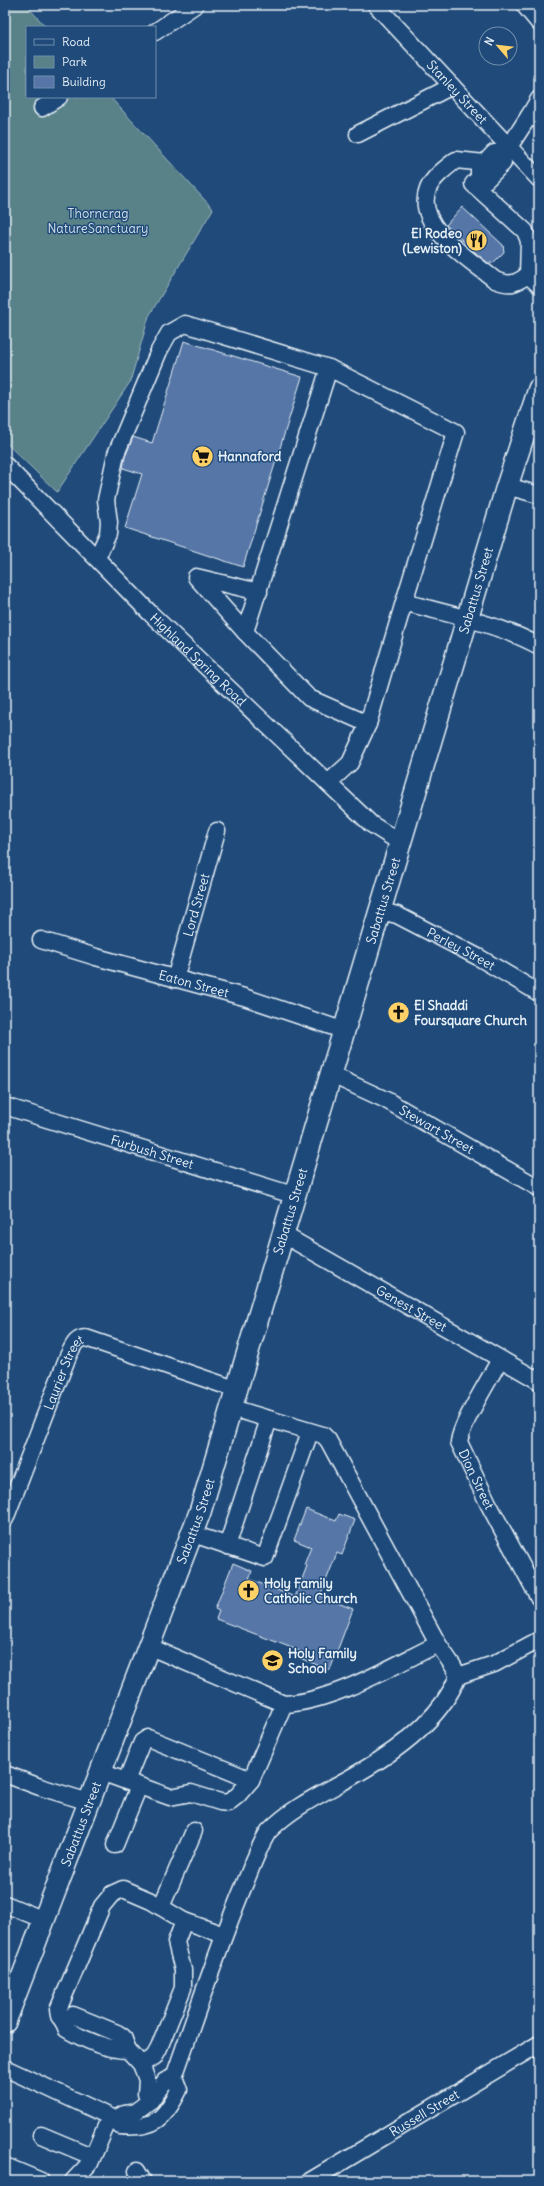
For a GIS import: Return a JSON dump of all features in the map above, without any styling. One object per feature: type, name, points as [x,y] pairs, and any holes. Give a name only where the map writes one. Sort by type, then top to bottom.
[{"type":"main road","name":"Sabattus Street","points":[[5,2022],[193,1534],[296,1196],[507,486],[539,389]]},
{"type":"street","points":[[156,31],[195,5]]},
{"type":"street","name":"Stanley Street","points":[[376,5],[452,86],[506,150],[539,179]]},
{"type":"street","points":[[524,5],[539,23]]},
{"type":"street","points":[[358,134],[452,86]]},
{"type":"street","points":[[42,108],[57,98]]},
{"type":"street","points":[[479,178],[486,180],[504,163],[506,150],[534,118],[539,99]]},
{"type":"street","points":[[485,163],[456,160],[439,174],[428,188],[425,202],[427,215],[436,231],[495,280],[507,284],[516,284],[533,280],[529,241],[525,231],[473,184],[479,178],[479,169],[485,163],[494,153],[506,150]]},
{"type":"street","points":[[97,558],[108,534],[109,522],[106,500],[116,454],[159,351],[169,333],[185,324],[329,368],[456,432],[368,724],[350,763],[328,783]]},
{"type":"street","points":[[245,632],[259,592],[329,368]]},
{"type":"street","name":"Highland Spring Road","points":[[5,465],[150,613],[328,783],[371,824],[401,843]]},
{"type":"street","points":[[507,486],[539,495]]},
{"type":"street","points":[[259,592],[196,577],[245,632],[309,698],[368,724]]},
{"type":"street","points":[[404,602],[503,628],[539,646]]},
{"type":"street","name":"Lord Street","points":[[175,979],[217,831]]},
{"type":"street","name":"Perley Street","points":[[381,911],[397,915],[471,954],[539,993]]},
{"type":"street","name":"Eaton Street","points":[[41,940],[175,979],[244,997],[345,1031]]},
{"type":"street","name":"Stewart Street","points":[[332,1075],[386,1100],[539,1188]]},
{"type":"street","name":"Furbush Street","points":[[8,1107],[296,1196]]},
{"type":"street","name":"Genest Street","points":[[284,1235],[539,1381]]},
{"type":"street","name":"Laurier Street","points":[[5,1519],[68,1356],[76,1341],[80,1338],[235,1399]]},
{"type":"street","name":"Dion Street","points":[[500,1359],[467,1420],[460,1435],[459,1442],[495,1516],[539,1598]]},
{"type":"street","points":[[5,2068],[113,2118],[120,2126],[140,2128],[157,2120],[170,2108],[179,2090],[174,2077],[224,1935],[251,1868],[268,1832],[320,1793],[361,1772],[406,1741],[433,1716],[453,1688],[458,1676],[454,1666],[438,1644],[328,1440],[323,1435],[269,1419],[235,1399]]},
{"type":"street","points":[[227,1546],[269,1419]]},
{"type":"street","points":[[193,1534],[264,1558],[310,1432]]},
{"type":"street","points":[[458,1676],[494,1664],[539,1640]]},
{"type":"street","points":[[150,1647],[284,1704],[303,1703],[328,1696],[438,1644]]},
{"type":"street","points":[[101,1772],[170,1797],[191,1793],[228,1803],[238,1795],[251,1780],[284,1704]]},
{"type":"street","points":[[115,1845],[133,1784],[142,1742],[148,1738],[251,1780]]},
{"type":"street","points":[[5,1774],[90,1802]]},
{"type":"street","points":[[161,1907],[194,1830]]},
{"type":"street","points":[[152,2100],[146,2094],[147,2080],[141,2064],[128,2050],[124,2037],[73,2015],[63,2021],[59,2016],[58,2010],[102,1906],[112,1894],[123,1889],[161,1907],[184,1921],[224,1935]]},
{"type":"street","points":[[5,1904],[44,1920]]},
{"type":"street","points":[[141,2064],[154,2057],[159,2048],[183,1988],[183,1970],[176,1942],[184,1921]]},
{"type":"street","name":"Russell Street","points":[[310,2181],[539,2044]]},
{"type":"street","points":[[73,2181],[90,2163],[91,2156],[113,2118],[135,2112],[152,2100],[165,2082],[174,2077]]},
{"type":"street","points":[[41,2135],[91,2156]]},
{"type":"street","points":[[5,2166],[41,2181]]},
{"type":"green space","name":"Thorncrag NatureSanctuary","points":[[5,5],[26,5],[45,26],[26,26],[26,98],[111,98],[213,209],[149,316],[130,382],[57,492],[5,442]]},
{"type":"building","name":"El Rodeo (Lewiston)","points":[[462,207],[503,245],[504,252],[493,263],[488,263],[478,255],[446,225]]},
{"type":"building","name":"Hannaford","points":[[184,341],[302,377],[243,567],[125,528],[142,474],[123,468],[125,457],[133,437],[152,443]]},
{"type":"building","name":"Holy Family Catholic Church","points":[[306,1509],[336,1521],[339,1514],[355,1520],[342,1555],[337,1553],[320,1596],[353,1609],[330,1670],[297,1657],[300,1651],[216,1619],[219,1611],[215,1609],[233,1563],[252,1571],[249,1579],[295,1597],[307,1566],[304,1565],[311,1547],[294,1540]]},
{"type":"place","name":"El Rodeo (Lewiston)","points":[[477,240]]},
{"type":"place","name":"Hannaford","points":[[202,456]]},
{"type":"place","name":"El Shaddi Foursquare Church","points":[[399,1012]]},
{"type":"place","name":"Holy Family Catholic Church","points":[[249,1590]]},
{"type":"place","name":"Holy Family School","points":[[273,1660]]}]
